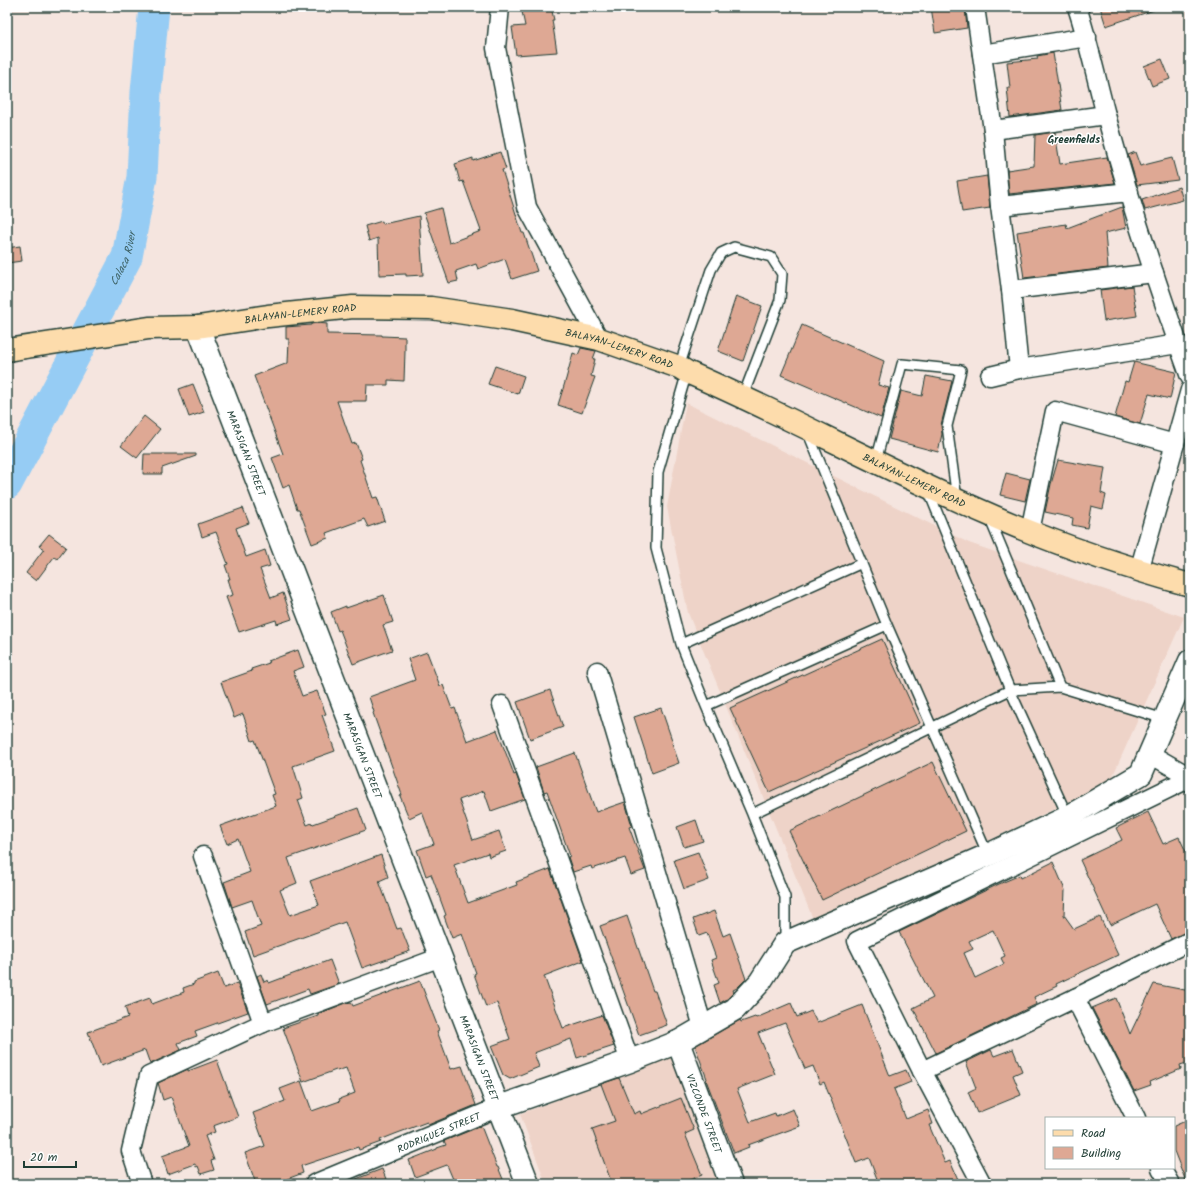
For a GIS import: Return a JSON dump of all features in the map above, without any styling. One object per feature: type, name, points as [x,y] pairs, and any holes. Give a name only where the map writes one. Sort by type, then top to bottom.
[{"type":"main road","name":"BALAYAN-LEMERY ROAD","points":[[7,350],[149,328],[198,327],[268,316],[353,307],[431,308],[512,320],[599,339],[683,369],[743,396],[926,486],[988,514],[1139,571],[1190,585]]},
{"type":"main road","name":"MARASIGAN STREET","points":[[198,327],[442,957],[528,1184]]},
{"type":"main road","points":[[785,943],[988,855],[1068,817],[1140,774],[1190,661]]},
{"type":"main road","name":"RODRIGUEZ STREET","points":[[499,1107],[630,1061],[678,1042],[735,1010],[760,982],[785,943]]},
{"type":"main road","name":"VIZCONDE STREET","points":[[678,1042],[731,1184]]},
{"type":"street","points":[[500,7],[496,48],[526,207],[599,339]]},
{"type":"street","points":[[974,7],[993,130],[1000,206],[1011,290],[1019,369]]},
{"type":"street","points":[[1077,7],[1087,37],[1106,115],[1129,192],[1154,273],[1190,377]]},
{"type":"street","points":[[982,54],[1087,37]]},
{"type":"street","points":[[993,130],[1106,115]]},
{"type":"street","points":[[1000,206],[1129,192]]},
{"type":"street","points":[[1011,290],[1154,273]]},
{"type":"street","points":[[990,376],[1019,369],[1178,344]]},
{"type":"street","points":[[1139,571],[1190,390]]},
{"type":"street","points":[[1030,531],[1055,411],[1175,444]]},
{"type":"street","points":[[598,671],[703,1027]]},
{"type":"street","points":[[502,705],[630,1061]]},
{"type":"street","points":[[1150,754],[1190,777]]},
{"type":"street","points":[[982,1184],[922,1071],[857,941],[1190,777]]},
{"type":"street","points":[[203,856],[262,1023]]},
{"type":"street","points":[[922,1071],[1190,941]]},
{"type":"street","points":[[142,1184],[131,1151],[149,1076],[262,1023],[442,957]]},
{"type":"street","points":[[1075,998],[1135,1117]]},
{"type":"street","name":"RODRIGUEZ STREET","points":[[314,1184],[499,1107]]},
{"type":"street","points":[[1162,1169],[1170,1184]]},
{"type":"lane","points":[[743,396],[780,300],[782,274],[771,257],[734,247],[721,253],[711,270],[683,369],[658,472],[656,548],[681,644],[785,897],[785,943]]},
{"type":"lane","points":[[876,461],[902,364],[961,370],[947,426],[957,500]]},
{"type":"lane","points":[[805,426],[887,625],[988,855]]},
{"type":"lane","points":[[926,486],[1010,690],[1068,817]]},
{"type":"lane","points":[[988,514],[1060,687]]},
{"type":"lane","points":[[681,644],[862,563]]},
{"type":"lane","points":[[706,706],[887,625]]},
{"type":"lane","points":[[752,814],[1010,690],[1060,687],[1164,719]]},
{"type":"shaded area","points":[[686,403],[969,543],[1184,617],[1110,782],[815,924],[688,613],[667,507]]},
{"type":"shaded area","points":[[671,1057],[719,1184],[546,1184],[520,1114]]},
{"type":"building","points":[[521,7],[551,7],[554,20],[552,20],[557,52],[516,55],[512,27],[525,26]]},
{"type":"building","points":[[931,7],[965,7],[967,28],[935,33]]},
{"type":"building","points":[[1100,7],[1154,7],[1154,10],[1106,26]]},
{"type":"building","points":[[1053,53],[1062,110],[1010,117],[1007,88],[1010,88],[1007,62],[1038,59],[1037,56]]},
{"type":"building","points":[[1162,59],[1170,79],[1152,86],[1144,66]]},
{"type":"building","points":[[1055,132],[1060,164],[1107,157],[1115,183],[1009,194],[1007,170],[1034,166],[1035,135]]},
{"type":"building","points":[[500,152],[506,169],[502,170],[522,233],[524,233],[537,271],[512,279],[505,259],[478,269],[476,264],[456,271],[458,281],[449,283],[424,213],[441,208],[449,243],[481,231],[463,181],[460,182],[455,164],[473,158],[473,161]]},
{"type":"building","points":[[1135,152],[1140,166],[1172,158],[1178,180],[1137,185],[1128,155]]},
{"type":"building","points":[[987,176],[990,208],[962,212],[957,181]]},
{"type":"building","points":[[1179,187],[1183,200],[1145,210],[1142,200]]},
{"type":"building","points":[[1122,207],[1126,228],[1105,233],[1108,268],[1024,278],[1017,232],[1066,224],[1067,228]]},
{"type":"building","points":[[419,216],[423,275],[379,275],[378,238],[369,241],[365,226],[382,221],[383,224]]},
{"type":"building","points":[[20,246],[22,261],[7,263],[7,248]]},
{"type":"building","points":[[1132,286],[1137,316],[1104,321],[1100,290]]},
{"type":"building","points":[[736,296],[762,306],[743,361],[718,351]]},
{"type":"building","points":[[317,323],[327,324],[327,334],[405,337],[405,351],[404,381],[388,380],[388,385],[367,385],[366,401],[337,401],[352,444],[356,443],[362,459],[360,460],[373,498],[377,497],[385,521],[368,527],[364,519],[326,533],[328,538],[312,544],[299,509],[297,509],[289,485],[283,488],[272,458],[283,454],[254,376],[288,363],[289,339],[286,339],[286,327],[311,325]]},
{"type":"building","points":[[802,325],[884,361],[878,385],[889,388],[881,418],[781,375]]},
{"type":"building","points":[[581,348],[596,351],[593,359],[595,359],[591,376],[595,377],[582,413],[558,405],[573,353],[578,355]]},
{"type":"building","points":[[1134,362],[1176,372],[1170,399],[1149,394],[1140,424],[1115,417],[1125,381],[1128,382]]},
{"type":"building","points":[[495,366],[524,376],[518,394],[488,384]]},
{"type":"building","points":[[926,376],[952,381],[941,425],[942,434],[938,452],[889,439],[901,391],[922,396]]},
{"type":"building","points":[[193,384],[204,412],[189,417],[179,389]]},
{"type":"building","points":[[144,416],[160,429],[137,458],[121,446]]},
{"type":"building","points":[[144,454],[196,454],[196,456],[162,468],[162,474],[143,474]]},
{"type":"building","points":[[1058,460],[1105,468],[1101,493],[1106,495],[1103,509],[1091,506],[1087,528],[1072,525],[1073,518],[1045,512]]},
{"type":"building","points":[[1006,473],[1030,479],[1025,501],[1000,495]]},
{"type":"building","points":[[243,508],[249,523],[236,528],[246,557],[265,550],[270,566],[260,569],[271,598],[283,593],[292,619],[277,624],[276,620],[239,632],[226,597],[233,595],[228,579],[230,579],[225,565],[228,564],[216,532],[202,537],[198,524]]},
{"type":"building","points":[[49,534],[66,547],[57,559],[54,557],[36,581],[26,573],[44,549],[39,546]]},
{"type":"building","points":[[384,595],[393,622],[383,625],[392,650],[353,664],[340,630],[338,631],[331,612]]},
{"type":"building","points":[[882,639],[920,723],[769,792],[730,708]]},
{"type":"building","points":[[298,650],[304,667],[293,671],[302,696],[317,691],[326,714],[322,715],[335,751],[293,766],[303,798],[298,800],[307,825],[358,808],[366,830],[288,858],[297,883],[280,890],[290,915],[319,905],[310,881],[381,855],[388,877],[379,881],[397,929],[401,928],[410,951],[362,968],[345,922],[253,955],[245,932],[261,926],[252,900],[232,907],[224,882],[250,872],[238,839],[227,844],[220,826],[276,806],[272,795],[275,794],[255,740],[252,741],[243,714],[234,718],[221,682],[252,671],[251,669],[269,663],[268,661]]},
{"type":"building","points":[[427,652],[440,686],[443,685],[452,709],[455,708],[467,741],[497,730],[525,799],[491,811],[484,791],[459,800],[473,840],[499,831],[506,851],[489,857],[488,853],[454,865],[468,903],[517,885],[516,882],[550,869],[583,961],[544,976],[563,1028],[602,1015],[614,1046],[577,1058],[571,1039],[534,1053],[539,1067],[510,1079],[503,1075],[491,1046],[510,1039],[497,1003],[486,1007],[462,934],[452,938],[444,916],[446,915],[431,874],[426,876],[417,850],[434,844],[422,812],[409,818],[400,796],[402,795],[373,713],[374,712],[369,697],[415,680],[408,659]]},
{"type":"building","points":[[550,690],[563,727],[530,739],[517,702]]},
{"type":"building","points":[[661,708],[679,763],[652,773],[634,717]]},
{"type":"building","points":[[575,753],[596,812],[625,802],[632,826],[629,827],[645,870],[631,875],[625,858],[592,869],[591,866],[573,872],[568,857],[570,856],[547,791],[544,792],[536,767]]},
{"type":"building","points":[[933,762],[966,831],[822,900],[789,831]]},
{"type":"building","points":[[1148,812],[1163,844],[1179,837],[1190,860],[1190,931],[1171,939],[1155,904],[1110,925],[1080,860],[1122,840],[1116,828]]},
{"type":"building","points":[[696,820],[703,841],[684,847],[677,827]]},
{"type":"building","points":[[698,852],[709,880],[684,889],[674,860]]},
{"type":"building","points":[[1053,862],[1065,890],[1064,915],[1074,929],[1100,917],[1118,955],[1056,984],[1057,986],[1034,997],[1037,1004],[936,1053],[913,1008],[933,998],[899,932],[999,884],[1020,875],[1021,878]],"holes":[[[993,930],[1005,956],[1001,958],[1004,964],[975,978],[964,953],[973,949],[969,941]]]},
{"type":"building","points":[[714,911],[723,936],[730,933],[746,979],[733,990],[734,992],[727,999],[720,1003],[714,985],[719,983],[711,960],[716,958],[707,933],[699,936],[693,919]]},
{"type":"building","points":[[627,916],[653,991],[655,991],[667,1025],[639,1035],[600,926]]},
{"type":"building","points":[[330,960],[339,984],[310,994],[308,989],[267,1004],[257,976],[261,974],[264,982],[268,980],[269,983]]},
{"type":"building","points":[[218,973],[224,988],[237,983],[248,1012],[195,1031],[197,1036],[178,1043],[181,1050],[150,1064],[145,1050],[101,1066],[88,1032],[128,1017],[125,1007],[150,998],[152,1004],[184,992],[183,988]]},
{"type":"building","points":[[420,981],[439,1030],[437,1031],[451,1069],[462,1066],[476,1105],[428,1125],[427,1122],[395,1134],[380,1140],[381,1142],[359,1150],[358,1147],[301,1166],[303,1173],[287,1179],[289,1184],[256,1184],[245,1153],[265,1146],[253,1113],[285,1101],[280,1089],[301,1081],[312,1111],[340,1101],[339,1099],[355,1093],[346,1068],[303,1082],[283,1028],[318,1016],[318,1014],[346,1003],[351,1002],[353,1006]]},
{"type":"building","points":[[1154,984],[1190,991],[1190,1062],[1180,1065],[1181,1069],[1150,1082],[1151,1085],[1134,1091],[1092,1008],[1116,998],[1130,1034]]},
{"type":"building","points":[[791,1003],[797,1017],[811,1011],[817,1023],[862,1005],[890,1076],[906,1070],[911,1082],[894,1089],[906,1119],[928,1110],[933,1124],[929,1125],[945,1163],[950,1161],[960,1184],[879,1184],[869,1158],[856,1163],[824,1082],[820,1084],[813,1066],[805,1069],[785,1023],[758,1033],[775,1074],[737,1089],[750,1122],[775,1113],[776,1116],[793,1109],[800,1126],[748,1145],[749,1147],[734,1153],[706,1080],[707,1079],[695,1046],[740,1020],[741,1022],[755,1017],[756,1018]]},
{"type":"building","points":[[1013,1049],[1022,1071],[1013,1075],[1021,1095],[977,1113],[968,1092],[976,1088],[966,1062],[991,1050],[994,1056]]},
{"type":"building","points":[[217,1060],[238,1117],[213,1126],[215,1132],[205,1136],[214,1160],[211,1161],[214,1170],[201,1174],[198,1166],[196,1167],[195,1164],[168,1174],[162,1156],[189,1146],[171,1097],[163,1100],[158,1083],[188,1069],[188,1071]]},
{"type":"building","points":[[619,1078],[634,1114],[640,1111],[641,1114],[681,1098],[694,1130],[685,1134],[702,1175],[680,1184],[612,1184],[592,1129],[615,1121],[601,1084]]},
{"type":"building","points":[[1190,1119],[1190,1184],[1187,1184],[1175,1154],[1175,1126]]},
{"type":"building","points":[[481,1126],[505,1184],[455,1184],[447,1165],[415,1177],[409,1160],[446,1145],[444,1141]]},
{"type":"building","points":[[382,1169],[388,1184],[346,1184],[346,1183]]},
{"type":"waterway","name":"Calaca River","points":[[7,484],[127,257],[142,177],[146,92],[154,7]]},
{"type":"district","name":"Greenfields","points":[[1074,139]]}]
